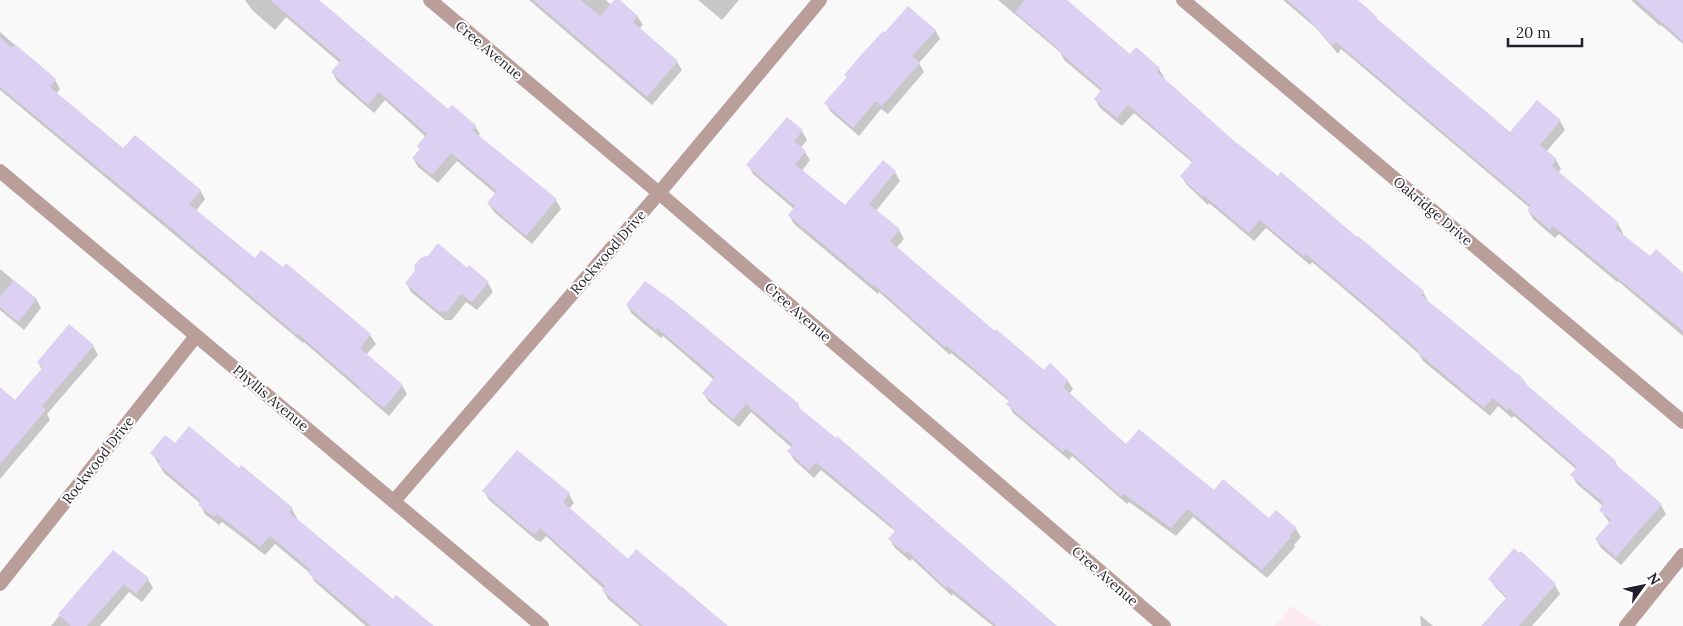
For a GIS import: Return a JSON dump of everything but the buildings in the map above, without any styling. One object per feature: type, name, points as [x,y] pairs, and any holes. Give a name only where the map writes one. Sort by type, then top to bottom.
[{"type":"street","name":"Cree Avenue","points":[[430,0],[659,193],[1164,626]]},
{"type":"street","name":"Rockwood Drive","points":[[394,501],[659,193],[820,0]]},
{"type":"street","name":"Oakridge Drive","points":[[1183,0],[1683,422]]},
{"type":"street","name":"Phyllis Avenue","points":[[0,171],[542,626]]},
{"type":"street","name":"Rockwood Drive","points":[[0,584],[196,336]]},
{"type":"street","points":[[1626,626],[1683,555]]},
{"type":"shaded area","points":[[1292,606],[1322,626],[1275,626]]}]
